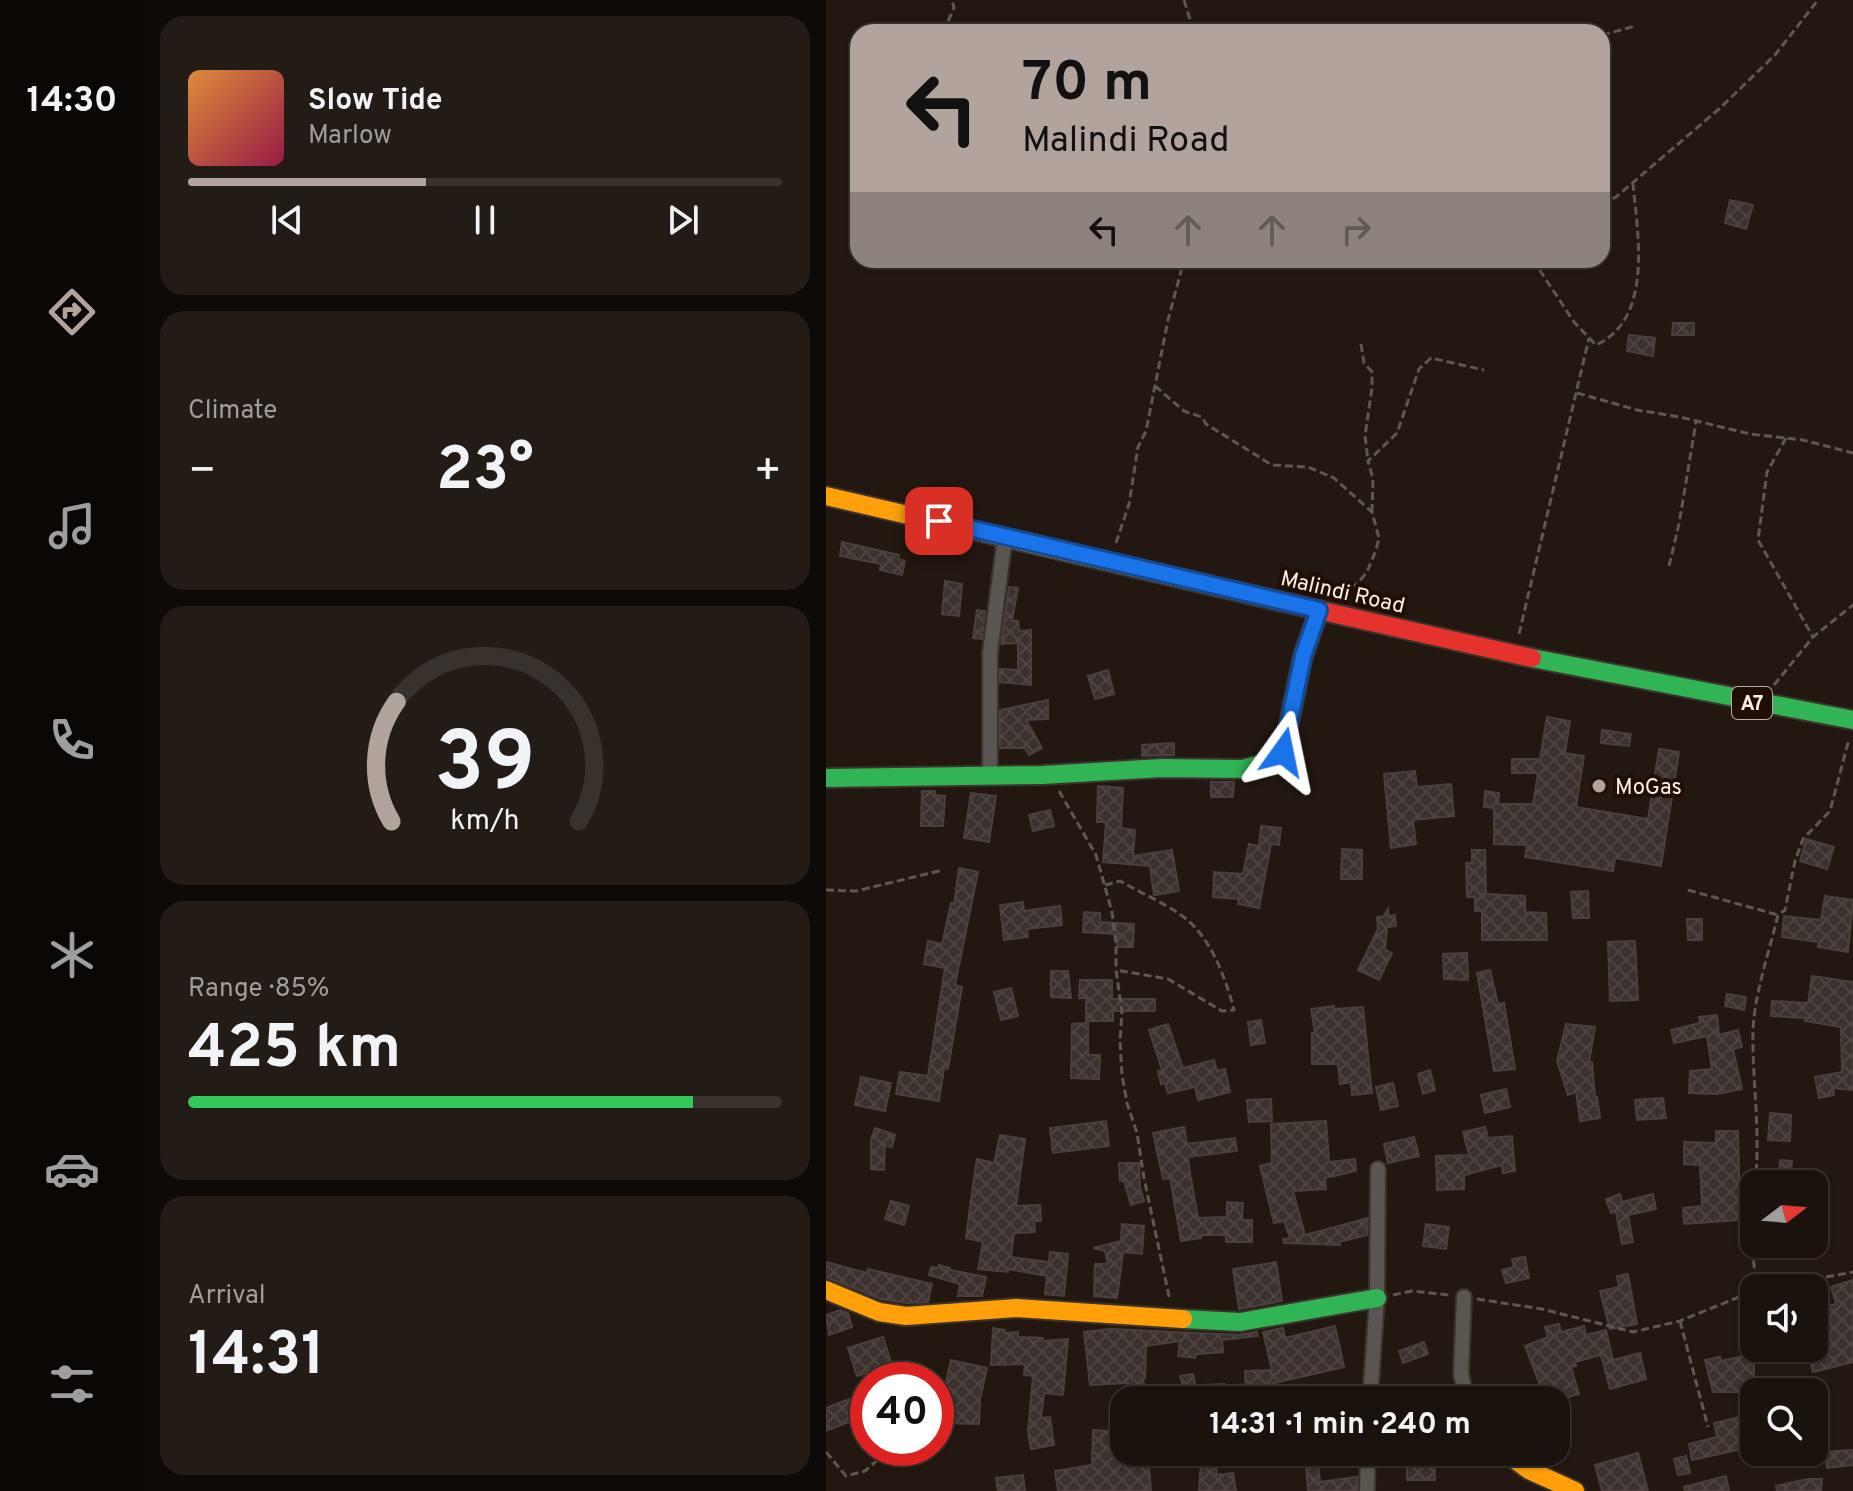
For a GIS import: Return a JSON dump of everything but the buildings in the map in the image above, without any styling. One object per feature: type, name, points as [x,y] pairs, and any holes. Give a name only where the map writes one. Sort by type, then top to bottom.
[{"type":"main road","name":"Malindi Road","points":[[826,496],[1328,612],[1760,704],[1851,728]]},
{"type":"main road","points":[[826,778],[1042,775],[1162,768],[1243,769],[1272,761],[1283,752],[1303,656],[1328,612]]},
{"type":"main road","points":[[826,1290],[879,1312],[906,1316],[1016,1308],[1240,1322],[1377,1298]]},
{"type":"main road","points":[[1523,1466],[1575,1491]]},
{"type":"street","points":[[990,774],[990,653],[1005,537]]},
{"type":"street","points":[[1371,1386],[1377,1298],[1378,1169]]},
{"type":"street","points":[[1464,1297],[1461,1374],[1464,1386]]},
{"type":"street","points":[[1367,1491],[1368,1466]]},
{"type":"path","points":[[947,24],[954,8],[952,0]]},
{"type":"path","points":[[1184,0],[1192,24]]},
{"type":"path","points":[[1610,200],[1719,109],[1775,55],[1818,0]]},
{"type":"path","points":[[1610,33],[1635,26]]},
{"type":"path","points":[[1538,268],[1556,297],[1596,345],[1611,338],[1624,322],[1636,292],[1638,253],[1633,183]]},
{"type":"path","points":[[1110,562],[1129,504],[1138,447],[1146,431],[1182,268]]},
{"type":"path","points":[[1514,653],[1589,338]]},
{"type":"path","points":[[1328,612],[1347,589],[1357,584],[1367,572],[1379,538],[1372,512],[1373,479],[1365,436],[1372,372],[1364,363],[1361,344]]},
{"type":"path","points":[[1368,461],[1397,433],[1419,369],[1431,358],[1484,370]]},
{"type":"path","points":[[1155,386],[1184,411],[1202,417],[1206,424],[1272,465],[1308,467],[1334,478],[1372,512]]},
{"type":"path","points":[[1577,393],[1637,410],[1853,453]]},
{"type":"path","points":[[1669,566],[1696,422]]},
{"type":"path","points":[[1786,438],[1767,472],[1758,540],[1813,637]]},
{"type":"path","points":[[1760,704],[1813,637],[1853,605]]},
{"type":"path","points":[[1754,1170],[1755,1013],[1758,989],[1778,915],[1785,910],[1795,861],[1803,839],[1830,811],[1851,728]]},
{"type":"path","points":[[1042,775],[1058,790],[1076,819],[1096,855],[1105,885],[1116,943],[1122,1012],[1120,1041],[1127,1103],[1137,1133],[1172,1317]]},
{"type":"path","points":[[826,890],[856,891],[943,870]]},
{"type":"path","points":[[1105,885],[1120,881],[1186,919],[1204,938],[1229,991],[1234,1010],[1222,1011],[1168,979],[1116,970]]},
{"type":"path","points":[[1688,890],[1778,915]]},
{"type":"path","points":[[1828,1277],[1853,1272]]},
{"type":"path","points":[[1377,1298],[1412,1291],[1464,1297],[1542,1309],[1633,1332],[1680,1321],[1740,1297]]},
{"type":"path","points":[[1680,1321],[1708,1427]]},
{"type":"path","points":[[826,1452],[846,1476],[865,1471],[871,1466]]},
{"type":"traffic: fast","points":[[826,778],[1042,775],[1162,768],[1243,769],[1272,761],[1283,752],[1303,656],[1319,610]]},
{"type":"traffic: fast","points":[[1532,658],[1853,720]]},
{"type":"traffic: fast","points":[[1183,1319],[1240,1322],[1377,1298]]},
{"type":"traffic: slow","points":[[826,496],[1278,601]]},
{"type":"traffic: slow","points":[[826,1290],[879,1312],[906,1316],[1016,1308],[1183,1319]]},
{"type":"traffic: slow","points":[[1523,1466],[1575,1491]]},
{"type":"traffic: jam","points":[[1278,601],[1532,658]]},
{"type":"place","name":"MoGas","points":[[1599,786]]},
{"type":"route","points":[[939,521],[1319,610],[1303,656],[1283,752]]}]
